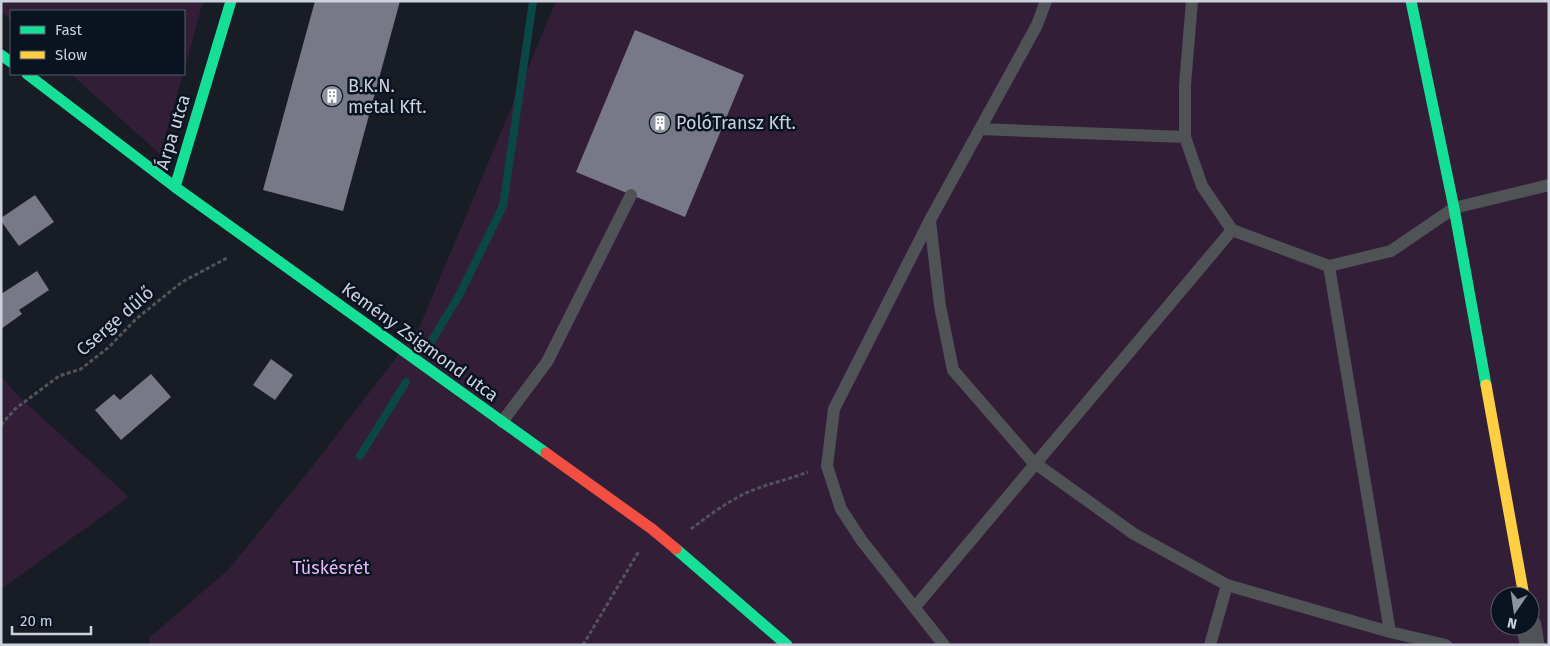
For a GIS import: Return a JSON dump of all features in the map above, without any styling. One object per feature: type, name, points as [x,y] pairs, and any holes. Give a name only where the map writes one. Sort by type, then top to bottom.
[{"type":"street","name":"Árpa utca","points":[[175,187],[231,1]]},
{"type":"street","points":[[1411,1],[1454,208],[1522,586]]},
{"type":"street","name":"Kemény Zsigmond utca","points":[[27,75],[175,187],[652,529],[787,645]]},
{"type":"lane","points":[[944,645],[862,540],[841,509],[827,466],[834,410],[930,220],[1037,25],[1046,1]]},
{"type":"lane","points":[[1192,1],[1186,85],[1185,137],[1202,186],[1232,230],[1330,266],[1391,251],[1454,208],[1549,185]]},
{"type":"lane","points":[[980,129],[1185,137]]},
{"type":"lane","points":[[502,422],[547,362],[631,195]]},
{"type":"lane","points":[[930,220],[940,306],[953,370],[1035,463],[1134,534],[1227,586],[1390,632],[1446,645]]},
{"type":"lane","points":[[915,607],[1232,230]]},
{"type":"lane","points":[[1330,266],[1390,632]]},
{"type":"lane","points":[[1210,645],[1227,586]]},
{"type":"path","name":"Cserge dűlő","points":[[1,425],[15,409],[59,376],[81,369],[109,347],[136,319],[182,282],[254,244]]},
{"type":"path","points":[[671,546],[705,518],[744,494],[827,466]]},
{"type":"path","points":[[583,645],[652,529]]},
{"type":"green space","points":[[1,1],[203,1],[185,67],[185,10],[10,10],[10,19],[1,11]]},
{"type":"green space","name":"Tüskésrét","points":[[556,1],[1549,1],[1549,645],[149,645],[149,638],[228,570],[312,467],[419,328]]},
{"type":"green space","points":[[72,75],[183,75],[160,154]]},
{"type":"green space","points":[[1,376],[15,393],[129,497],[1,589]]},
{"type":"building","name":"B.K.N. metal Kft.","points":[[315,1],[400,1],[343,211],[263,190]]},
{"type":"building","name":"PolóTransz Kft.","points":[[635,30],[744,75],[685,217],[576,172]]},
{"type":"building","points":[[35,195],[54,222],[19,246],[1,221],[1,218]]},
{"type":"building","points":[[37,271],[49,290],[19,310],[22,314],[1,329],[1,294]]},
{"type":"building","points":[[271,359],[293,375],[275,400],[253,385]]},
{"type":"building","points":[[151,374],[171,397],[121,440],[95,410],[114,394],[120,400]]},
{"type":"waterway","points":[[431,342],[461,292],[503,206],[533,1]]},
{"type":"waterway","points":[[360,456],[406,382]]},
{"type":"traffic: fast","points":[[175,187],[231,1]]},
{"type":"traffic: fast","points":[[1411,1],[1454,208],[1486,385]]},
{"type":"traffic: fast","points":[[1,55],[10,61]]},
{"type":"traffic: fast","points":[[28,75],[175,187],[546,453]]},
{"type":"traffic: fast","points":[[676,549],[787,645]]},
{"type":"traffic: slow","points":[[1486,385],[1522,586]]},
{"type":"traffic: jam","points":[[546,453],[652,529],[676,549]]},
{"type":"place","name":"B.K.N. metal Kft.","points":[[332,96]]},
{"type":"place","name":"PolóTransz Kft.","points":[[660,123]]}]
